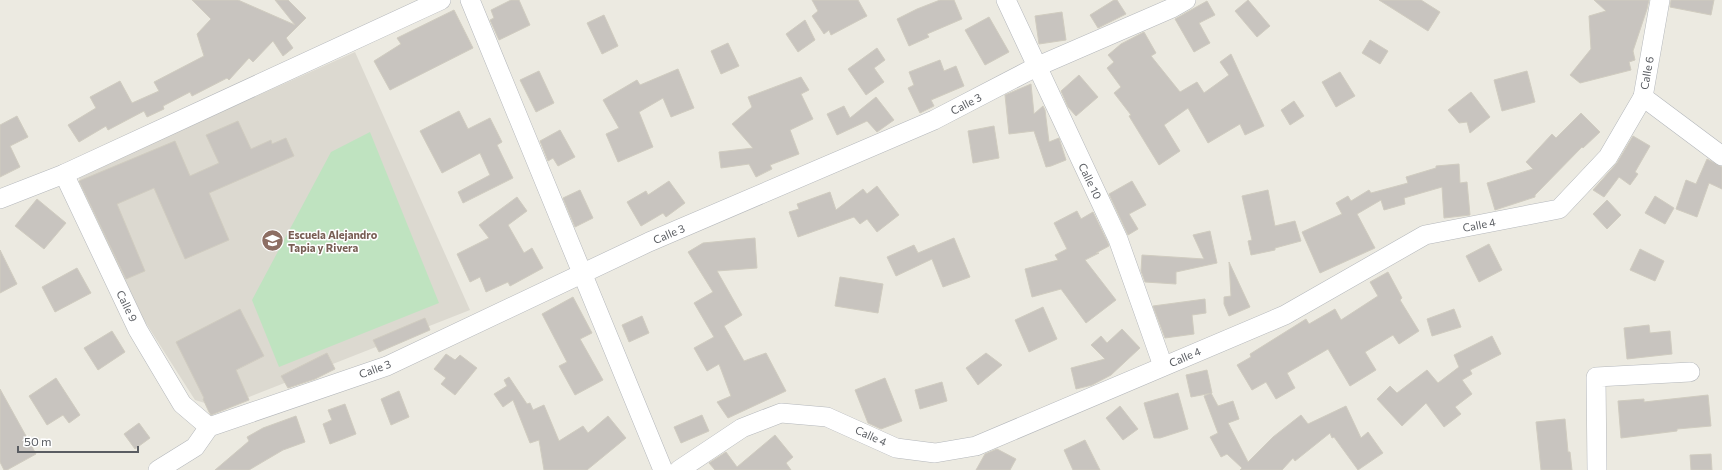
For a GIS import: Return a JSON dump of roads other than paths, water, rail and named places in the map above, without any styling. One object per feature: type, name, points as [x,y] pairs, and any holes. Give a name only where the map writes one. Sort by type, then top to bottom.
[{"type":"street","points":[[0,198],[64,174],[441,0]]},
{"type":"street","points":[[470,0],[663,470]]},
{"type":"street","name":"Calle 10","points":[[1006,0],[1036,67],[1118,239],[1163,366]]},
{"type":"street","name":"Calle 3","points":[[209,427],[387,366],[648,242],[934,120],[1036,67],[1172,8],[1186,0]]},
{"type":"street","name":"Calle 6","points":[[1660,0],[1643,97],[1722,156]]},
{"type":"street","name":"Calle 4","points":[[679,470],[742,428],[781,413],[827,417],[896,448],[935,453],[976,446],[1285,315],[1425,235],[1559,209],[1608,157],[1643,97]]},
{"type":"street","name":"Calle 9","points":[[64,174],[138,330],[182,404],[209,427]]},
{"type":"street","points":[[1597,470],[1596,378],[1690,372]]},
{"type":"street","points":[[158,470],[195,447],[209,427]]},
{"type":"place","name":"Escuela Alejandro Tapia y Rivera","points":[[273,241]]}]
